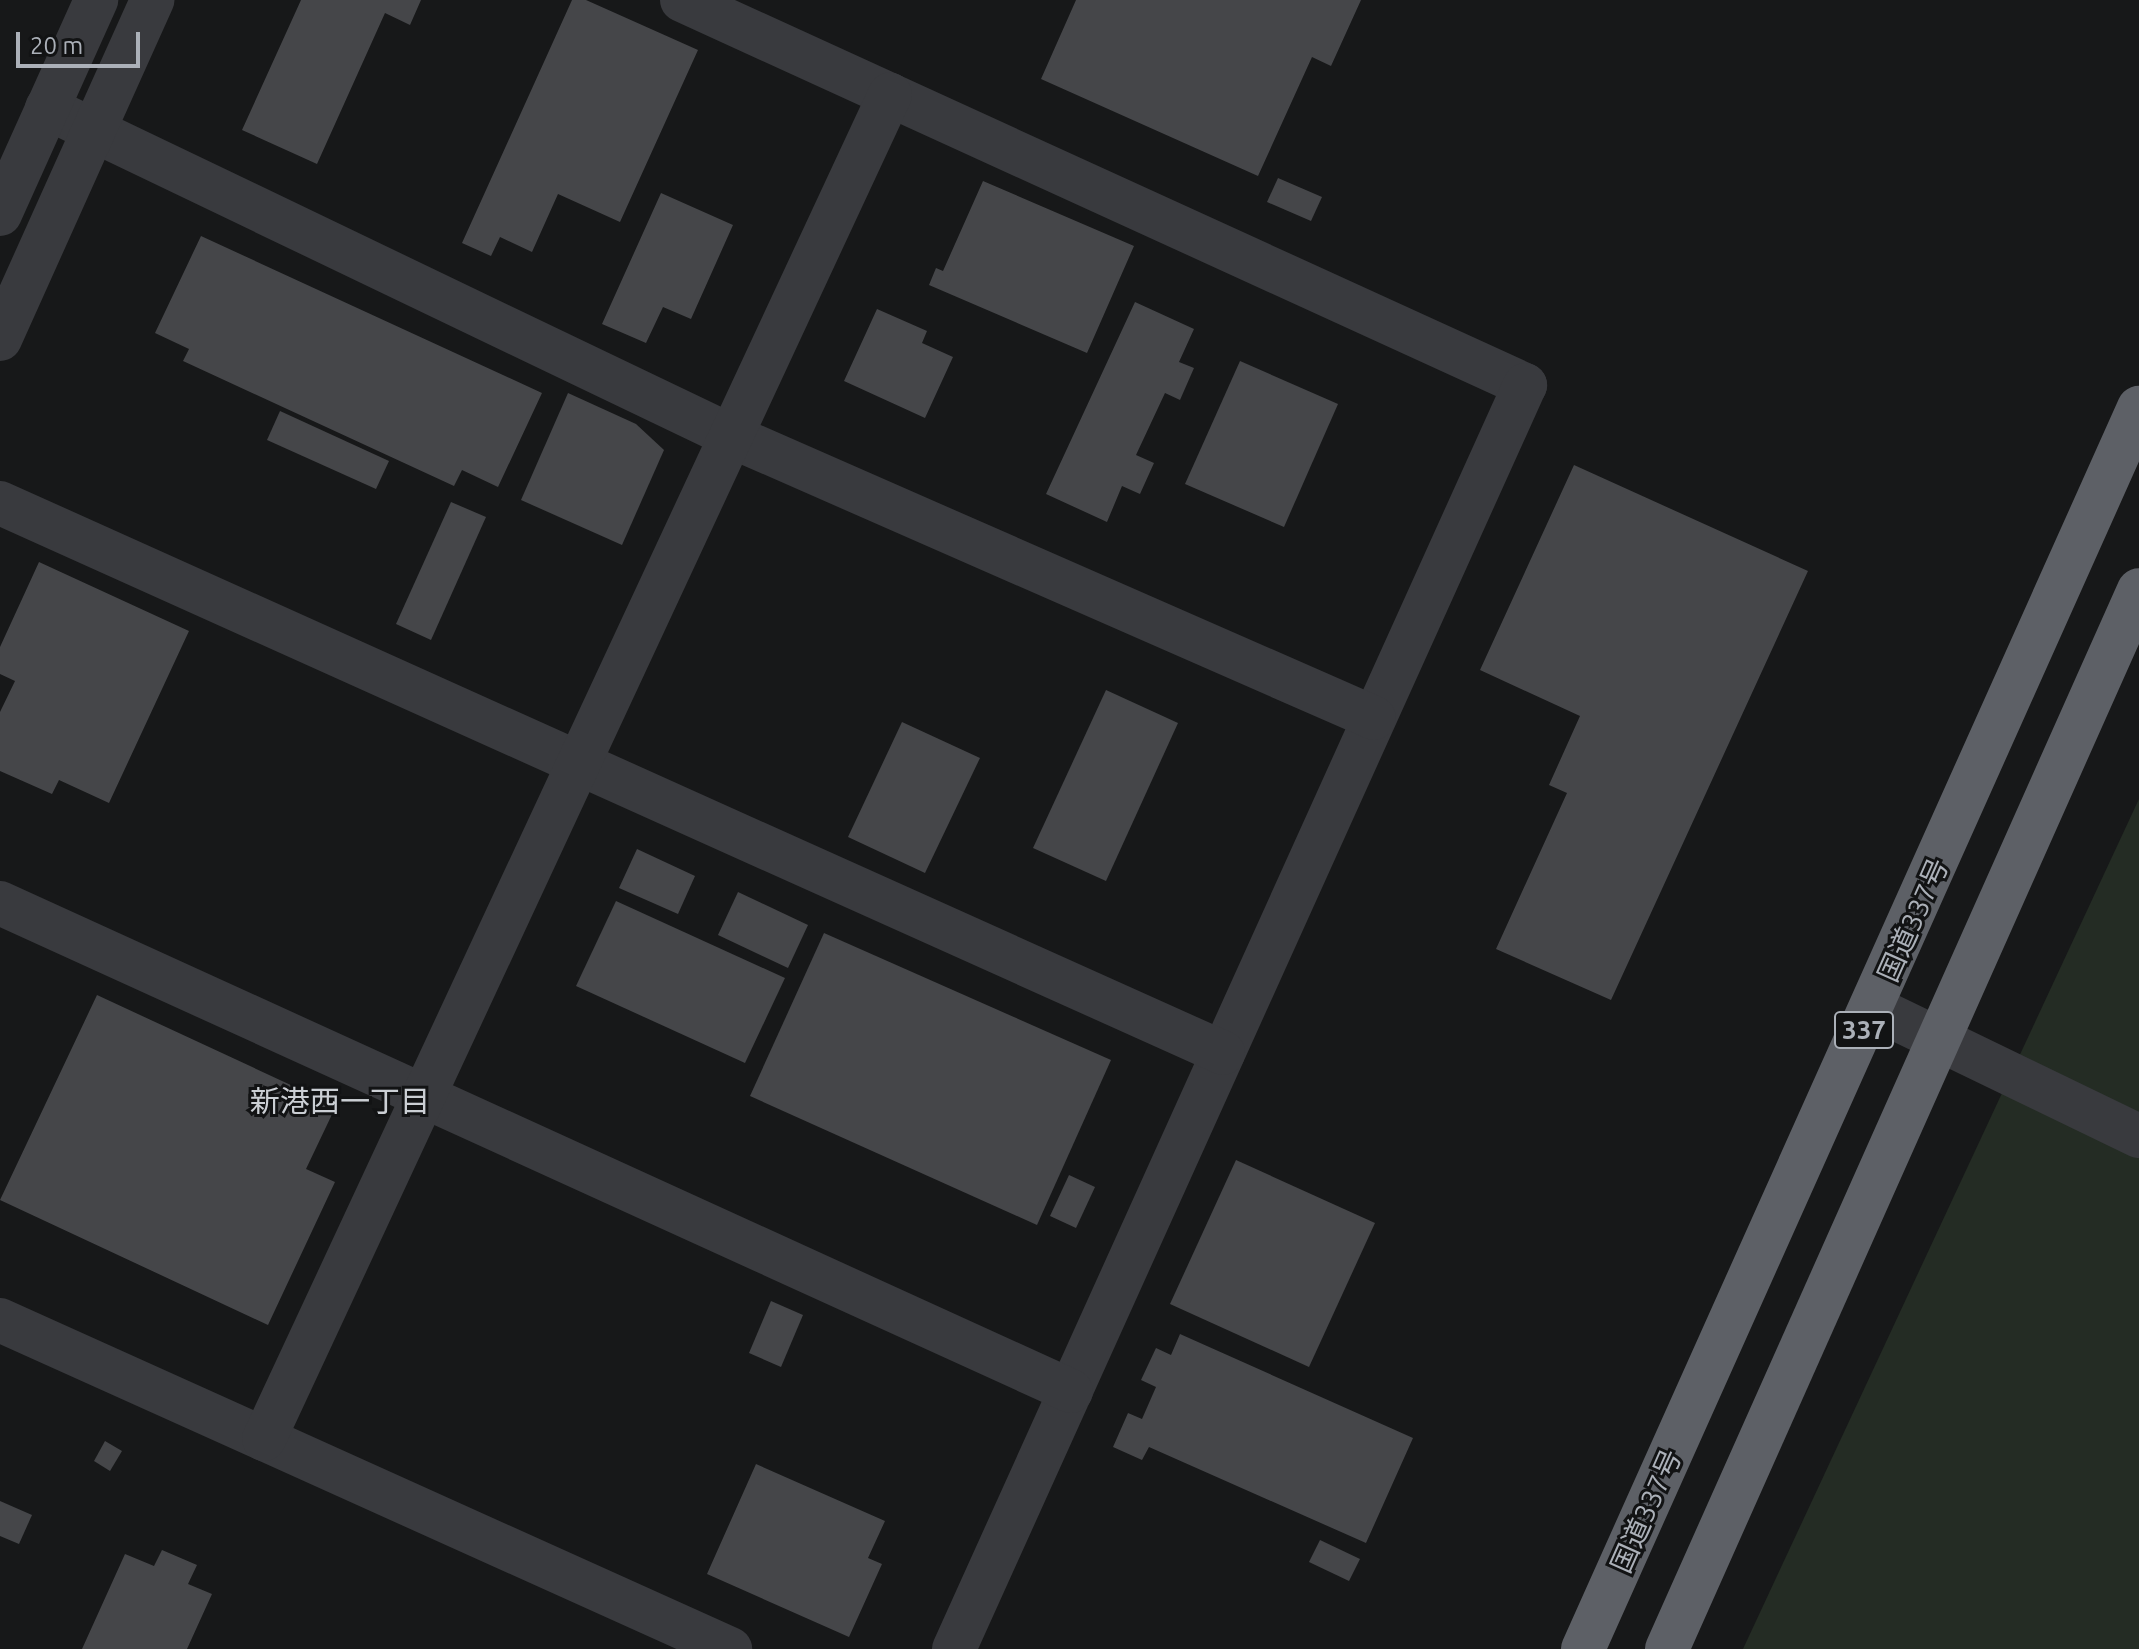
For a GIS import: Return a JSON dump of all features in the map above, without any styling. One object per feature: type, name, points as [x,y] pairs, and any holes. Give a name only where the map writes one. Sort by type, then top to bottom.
[{"type":"highway","name":"国道337号","points":[[1583,1649],[1874,1008],[2139,408]]},
{"type":"highway","name":"337","points":[[1667,1649],[2139,590]]},
{"type":"street","points":[[0,214],[96,0]]},
{"type":"street","points":[[0,339],[152,0]]},
{"type":"street","points":[[682,0],[1525,385],[954,1649]]},
{"type":"street","points":[[264,1439],[890,95]]},
{"type":"street","points":[[47,108],[731,436],[1374,718]]},
{"type":"street","points":[[0,503],[1223,1053]]},
{"type":"street","points":[[0,903],[1071,1391]]},
{"type":"street","points":[[1874,1008],[2139,1136]]},
{"type":"street","points":[[0,1320],[730,1649]]},
{"type":"shaded area","points":[[2139,799],[2139,1649],[1743,1649]]},
{"type":"building","points":[[301,0],[421,0],[410,25],[385,13],[317,164],[242,130]]},
{"type":"building","points":[[572,0],[586,0],[698,50],[620,222],[558,194],[532,252],[500,237],[491,256],[462,243]]},
{"type":"building","points":[[1076,0],[1361,0],[1331,66],[1312,57],[1258,176],[1041,79]]},
{"type":"building","points":[[1278,178],[1322,197],[1311,221],[1267,202]]},
{"type":"building","points":[[983,181],[1134,246],[1087,353],[929,285],[936,268],[943,271]]},
{"type":"building","points":[[661,193],[733,225],[691,319],[663,307],[646,343],[602,324]]},
{"type":"building","points":[[201,236],[542,393],[498,487],[462,470],[454,486],[183,361],[189,349],[155,333]]},
{"type":"building","points":[[1135,302],[1194,329],[1179,362],[1194,368],[1180,400],[1165,393],[1136,455],[1154,463],[1140,494],[1122,486],[1107,522],[1046,494]]},
{"type":"building","points":[[877,309],[927,331],[922,343],[953,357],[925,418],[844,381]]},
{"type":"building","points":[[1240,361],[1338,404],[1284,527],[1185,484]]},
{"type":"building","points":[[568,393],[636,424],[664,450],[622,545],[521,500]]},
{"type":"building","points":[[280,411],[389,461],[376,489],[267,440]]},
{"type":"building","points":[[1574,465],[1808,571],[1611,1000],[1496,949],[1567,793],[1549,785],[1580,716],[1480,670]]},
{"type":"building","points":[[451,502],[486,517],[431,640],[396,624]]},
{"type":"building","points":[[39,562],[189,631],[109,803],[59,780],[52,794],[0,771],[0,712],[15,681],[0,674],[0,647]]},
{"type":"building","points":[[1106,690],[1178,723],[1106,881],[1033,848]]},
{"type":"building","points":[[902,722],[980,758],[925,873],[848,837]]},
{"type":"building","points":[[637,849],[695,876],[678,914],[619,888]]},
{"type":"building","points":[[738,892],[808,925],[788,968],[718,935]]},
{"type":"building","points":[[616,901],[785,978],[745,1063],[576,986]]},
{"type":"building","points":[[824,933],[1111,1060],[1037,1225],[750,1096]]},
{"type":"building","points":[[97,995],[336,1106],[306,1169],[335,1182],[268,1325],[0,1200]]},
{"type":"building","points":[[1236,1160],[1375,1223],[1309,1367],[1170,1304]]},
{"type":"building","points":[[1069,1175],[1095,1187],[1076,1228],[1050,1216]]},
{"type":"building","points":[[771,1301],[803,1315],[781,1367],[749,1353]]},
{"type":"building","points":[[1180,1334],[1413,1438],[1366,1543],[1149,1447],[1142,1460],[1113,1447],[1128,1413],[1142,1419],[1156,1387],[1141,1380],[1156,1348],[1171,1355]]},
{"type":"building","points":[[105,1441],[122,1451],[110,1471],[94,1461]]},
{"type":"building","points":[[756,1464],[885,1521],[868,1558],[882,1564],[849,1637],[707,1574]]},
{"type":"building","points":[[0,1501],[32,1515],[19,1544],[0,1536]]},
{"type":"building","points":[[1320,1540],[1360,1559],[1349,1581],[1309,1562]]},
{"type":"building","points":[[162,1550],[197,1565],[188,1584],[212,1594],[187,1649],[82,1649],[125,1554],[154,1566]]},
{"type":"district","name":"新港西一丁目","points":[[340,1101]]}]
